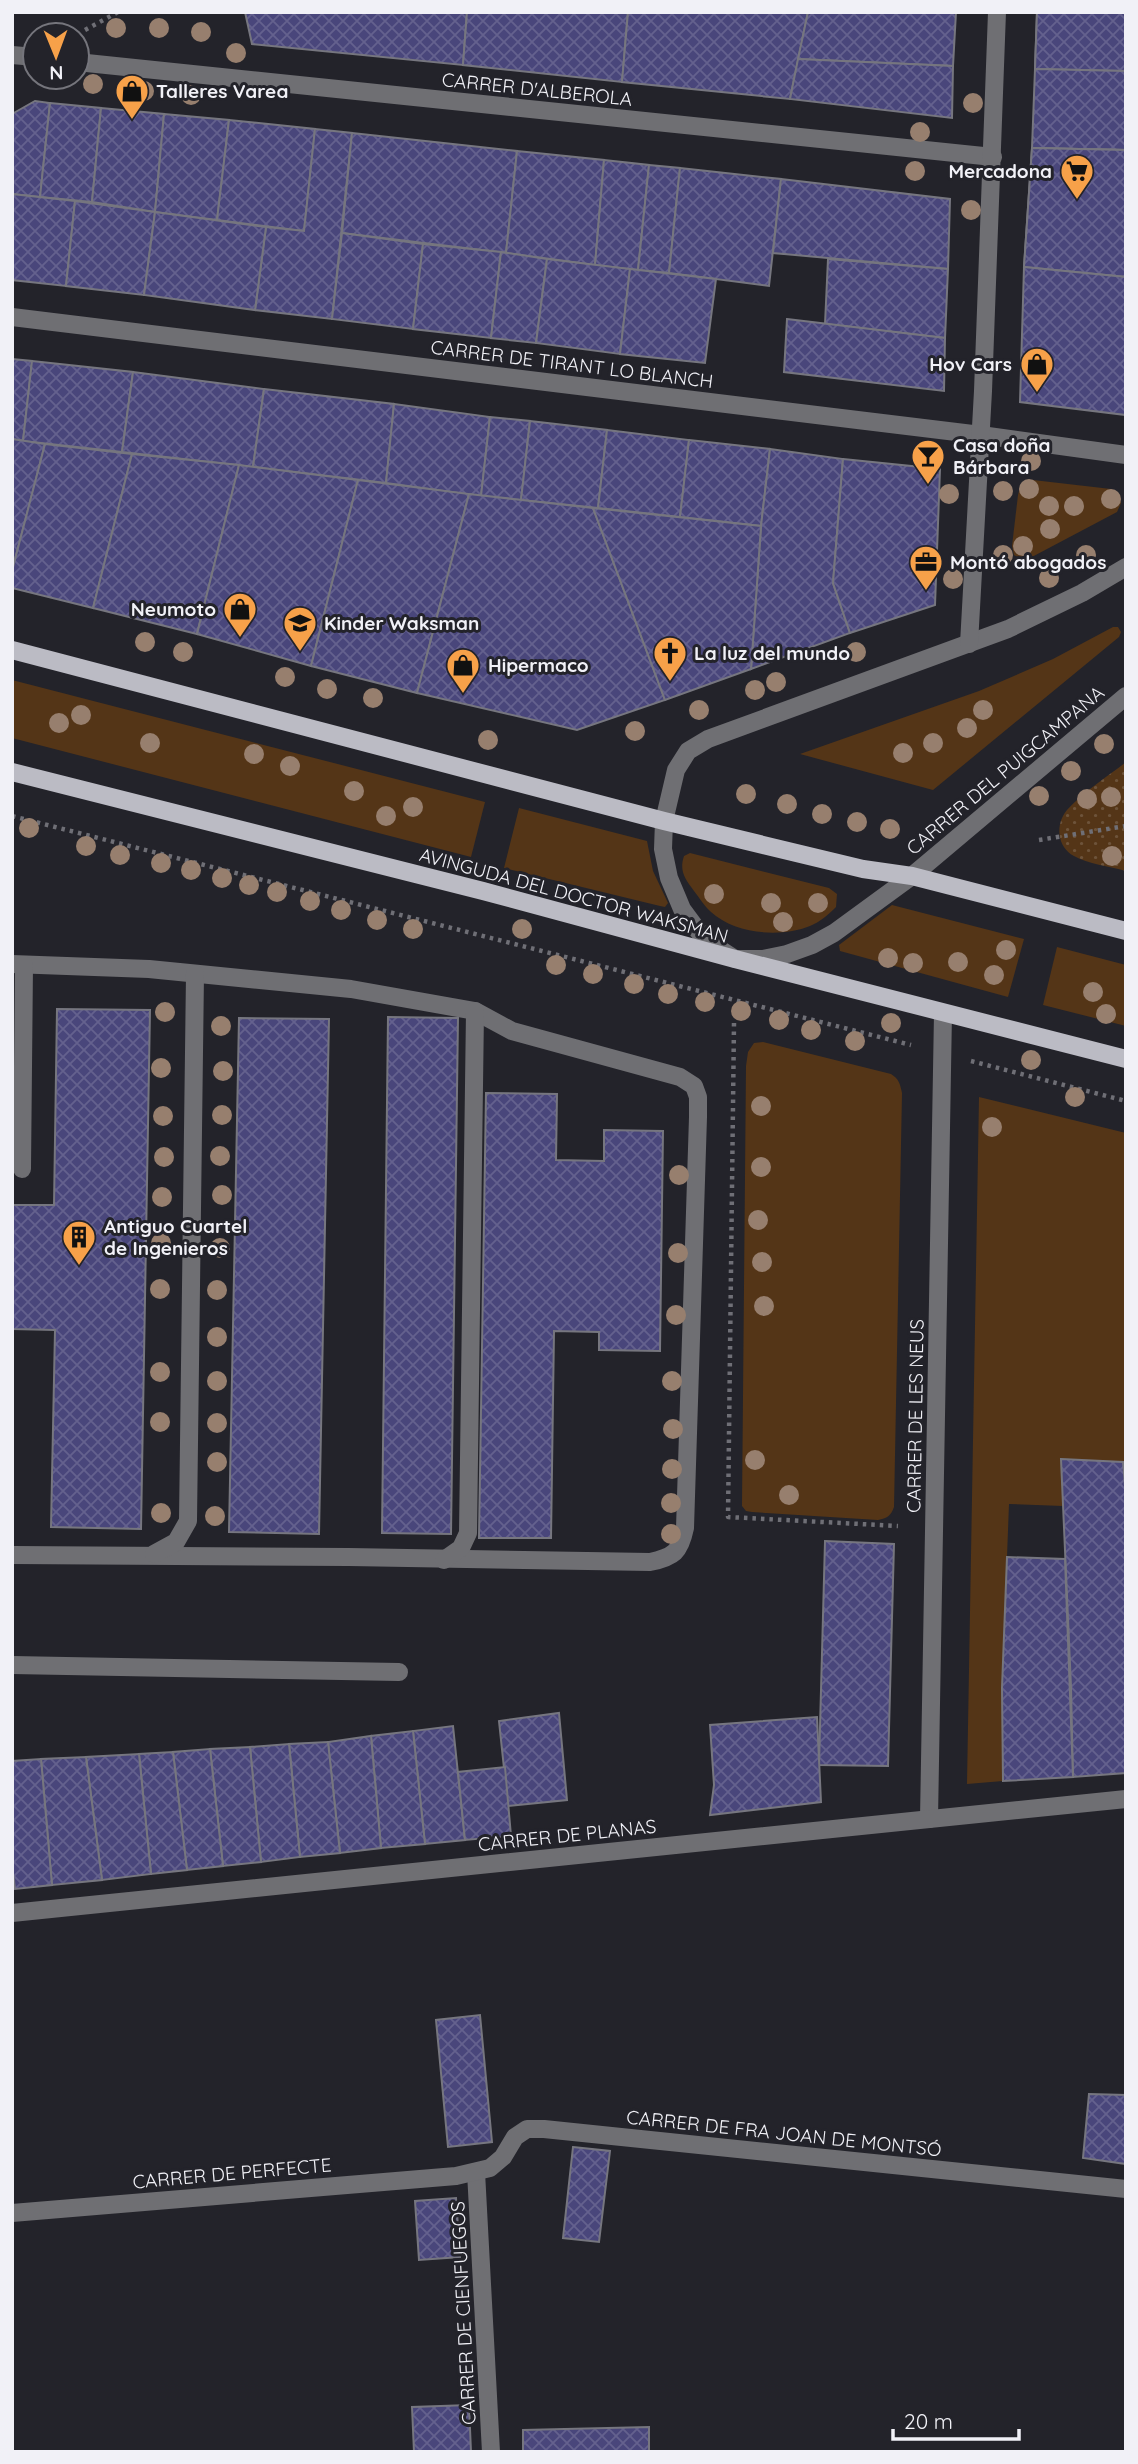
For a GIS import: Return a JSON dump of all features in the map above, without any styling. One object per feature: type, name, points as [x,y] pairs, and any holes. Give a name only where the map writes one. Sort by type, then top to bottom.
[{"type":"main road","points":[[12,650],[664,821],[863,869],[912,876],[1126,931]]},
{"type":"main road","name":"AVINGUDA DEL DOCTOR WAKSMAN","points":[[12,772],[483,891],[1126,1059]]},
{"type":"street","points":[[970,644],[993,157],[997,12]]},
{"type":"street","name":"CARRER D'ALBEROLA","points":[[91,63],[993,157]]},
{"type":"street","name":"CARRER DE TIRANT LO BLANCH","points":[[12,317],[1126,455]]},
{"type":"street","points":[[735,959],[699,932],[681,909],[669,878],[663,849],[664,821],[676,770],[688,751],[708,739],[1008,629],[1082,593],[1126,567]]},
{"type":"street","name":"CARRER DEL PUIGCAMPANA","points":[[735,959],[763,959],[787,954],[813,945],[834,933],[912,876],[1126,696]]},
{"type":"street","points":[[12,1555],[650,1562],[668,1558],[681,1545],[685,1528],[698,1097],[694,1086],[680,1077],[512,1031],[475,1011],[351,989],[149,969],[18,964],[22,1169]]},
{"type":"street","points":[[150,1555],[176,1542],[188,1521],[195,974]]},
{"type":"street","points":[[444,1560],[461,1548],[468,1533],[475,1011]]},
{"type":"street","name":"CARRER DE LES NEUS","points":[[929,1819],[943,1013]]},
{"type":"street","points":[[12,1665],[399,1672]]},
{"type":"street","name":"CARRER DE PLANAS","points":[[12,1913],[1126,1799]]},
{"type":"street","name":"CARRER DE FRA JOAN DE MONTSÓ","points":[[456,2176],[490,2168],[503,2157],[515,2137],[527,2129],[544,2129],[1126,2189]]},
{"type":"street","name":"CARRER DE CIENFUEGOS","points":[[476,2172],[491,2452]]},
{"type":"street","name":"CARRER DE PERFECTE","points":[[12,2213],[456,2176]]},
{"type":"path","points":[[91,27],[118,12]]},
{"type":"path","points":[[12,816],[1126,1101]]},
{"type":"path","points":[[1039,840],[1126,826]]},
{"type":"path","points":[[734,1023],[728,1517],[898,1526]]},
{"type":"shaded area","points":[[1033,480],[1111,489],[1118,493],[1121,503],[1117,512],[1030,558],[1021,559],[1014,555],[1012,546],[1018,495],[1020,487]]},
{"type":"shaded area","points":[[1113,627],[1118,627],[1121,632],[1119,637],[933,790],[800,754],[979,691],[1053,659]]},
{"type":"shaded area","points":[[12,680],[485,802],[471,857],[12,738]]},
{"type":"shaded area","points":[[1126,762],[1126,871],[1074,856],[1064,847],[1059,828],[1063,816],[1073,803]]},
{"type":"shaded area","points":[[519,808],[647,841],[653,871],[668,903],[665,907],[660,906],[504,868]]},
{"type":"shaded area","points":[[690,853],[829,888],[837,894],[836,907],[817,922],[798,930],[758,932],[732,925],[708,910],[686,879],[683,861],[684,856]]},
{"type":"shaded area","points":[[892,905],[1024,939],[1008,997],[840,951],[839,945]]},
{"type":"shaded area","points":[[1057,947],[1126,965],[1126,1026],[1043,1005]]},
{"type":"shaded area","points":[[763,1042],[891,1074],[897,1080],[902,1093],[894,1507],[890,1515],[878,1520],[752,1512],[746,1511],[742,1506],[746,1066],[748,1052],[754,1043]]},
{"type":"shaded area","points":[[979,1097],[1126,1133],[1126,1462],[1061,1459],[1063,1506],[1009,1504],[1002,1688],[1003,1781],[967,1784]]},
{"type":"building","points":[[245,12],[467,12],[463,65],[252,44]]},
{"type":"building","points":[[467,12],[628,12],[622,82],[463,65]]},
{"type":"building","points":[[628,12],[808,12],[790,99],[622,82]]},
{"type":"building","points":[[808,12],[956,12],[953,66],[798,59]]},
{"type":"building","points":[[1037,12],[1126,12],[1126,71],[1035,69]]},
{"type":"building","points":[[1037,12],[1126,12],[1126,71],[1035,69]]},
{"type":"building","points":[[798,59],[953,66],[952,118],[790,99]]},
{"type":"building","points":[[1035,69],[1126,71],[1126,150],[1032,148]]},
{"type":"building","points":[[35,101],[50,103],[40,197],[12,194],[12,114]]},
{"type":"building","points":[[50,103],[101,108],[92,202],[40,197]]},
{"type":"building","points":[[101,108],[164,114],[155,212],[92,202]]},
{"type":"building","points":[[164,114],[229,120],[217,220],[155,212]]},
{"type":"building","points":[[229,120],[315,129],[304,231],[217,220]]},
{"type":"building","points":[[315,129],[352,133],[332,319],[255,310],[266,227],[304,231]]},
{"type":"building","points":[[352,133],[517,151],[506,253],[342,233]]},
{"type":"building","name":"Mercadona","points":[[1032,148],[1126,150],[1126,277],[1024,267]]},
{"type":"building","name":"Mercadona","points":[[1032,148],[1126,150],[1126,277],[1024,267]]},
{"type":"building","points":[[517,151],[604,160],[595,265],[506,253]]},
{"type":"building","points":[[604,160],[649,165],[638,270],[595,265]]},
{"type":"building","points":[[649,165],[680,168],[669,273],[638,270]]},
{"type":"building","points":[[680,168],[781,179],[769,286],[669,273]]},
{"type":"building","points":[[781,179],[950,199],[948,269],[773,253]]},
{"type":"building","points":[[12,194],[75,201],[66,286],[12,280]]},
{"type":"building","points":[[75,201],[155,212],[144,295],[66,286]]},
{"type":"building","points":[[155,212],[266,227],[255,310],[144,295]]},
{"type":"building","points":[[342,233],[423,244],[413,329],[332,319]]},
{"type":"building","points":[[423,244],[501,252],[491,338],[413,329]]},
{"type":"building","points":[[501,252],[547,259],[536,343],[491,338]]},
{"type":"building","points":[[547,259],[630,269],[620,354],[536,343]]},
{"type":"building","points":[[828,259],[948,269],[945,338],[825,324]]},
{"type":"building","points":[[1024,267],[1126,277],[1126,415],[1020,402]]},
{"type":"building","points":[[630,269],[716,279],[705,363],[620,354]]},
{"type":"building","points":[[787,319],[945,338],[944,391],[784,372]]},
{"type":"building","points":[[12,359],[32,361],[23,441],[12,439]]},
{"type":"building","points":[[32,361],[133,372],[122,452],[23,441]]},
{"type":"building","points":[[133,372],[264,389],[253,467],[122,452]]},
{"type":"building","points":[[264,389],[394,404],[386,483],[253,467]]},
{"type":"building","points":[[394,404],[490,417],[481,496],[386,483]]},
{"type":"building","points":[[490,417],[530,421],[521,500],[481,496]]},
{"type":"building","points":[[530,421],[607,430],[598,508],[521,500]]},
{"type":"building","points":[[607,430],[689,440],[680,517],[598,508]]},
{"type":"building","points":[[12,439],[45,444],[12,571]]},
{"type":"building","points":[[689,440],[770,449],[761,526],[680,517]]},
{"type":"building","points":[[45,444],[132,454],[93,608],[12,588],[12,571]]},
{"type":"building","points":[[770,449],[843,459],[833,583],[850,633],[751,669],[761,526]]},
{"type":"building","points":[[132,454],[239,465],[197,634],[93,608]]},
{"type":"building","points":[[843,459],[940,469],[935,605],[850,633],[833,583]]},
{"type":"building","points":[[239,465],[358,480],[311,666],[197,634]]},
{"type":"building","points":[[358,480],[469,494],[417,693],[311,666]]},
{"type":"building","points":[[469,494],[593,508],[665,700],[577,730],[417,693]]},
{"type":"building","points":[[593,508],[761,526],[751,669],[665,700]]},
{"type":"building","name":"Antiguo Cuartel de Ingenieros","points":[[57,1009],[150,1010],[141,1529],[51,1527],[55,1330],[12,1329],[12,1205],[54,1205]]},
{"type":"building","points":[[388,1017],[458,1018],[451,1534],[382,1533]]},
{"type":"building","points":[[239,1018],[329,1019],[319,1534],[229,1532]]},
{"type":"building","points":[[486,1093],[557,1094],[556,1160],[604,1161],[604,1130],[663,1131],[660,1351],[599,1350],[599,1332],[554,1331],[551,1538],[479,1538]]},
{"type":"building","points":[[1061,1459],[1123,1462],[1126,1497],[1126,1773],[1073,1777]]},
{"type":"building","points":[[825,1541],[894,1544],[888,1766],[819,1765]]},
{"type":"building","points":[[1007,1557],[1065,1559],[1073,1777],[1003,1781],[1002,1688]]},
{"type":"building","points":[[559,1713],[567,1800],[508,1806],[499,1721]]},
{"type":"building","points":[[817,1717],[821,1802],[710,1815],[714,1785],[710,1725]]},
{"type":"building","points":[[453,1726],[465,1840],[425,1844],[413,1731]]},
{"type":"building","points":[[413,1731],[425,1844],[381,1848],[371,1736]]},
{"type":"building","points":[[371,1736],[381,1848],[340,1853],[328,1742]]},
{"type":"building","points":[[328,1742],[340,1853],[300,1857],[289,1744]]},
{"type":"building","points":[[289,1744],[300,1857],[261,1862],[250,1747]]},
{"type":"building","points":[[250,1747],[261,1862],[223,1866],[210,1749]]},
{"type":"building","points":[[210,1749],[223,1866],[187,1870],[173,1752]]},
{"type":"building","points":[[173,1752],[187,1870],[151,1874],[139,1754]]},
{"type":"building","points":[[139,1754],[151,1874],[102,1880],[86,1757]]},
{"type":"building","points":[[86,1757],[102,1880],[52,1885],[41,1759]]},
{"type":"building","points":[[41,1759],[52,1885],[15,1889],[12,1864],[12,1761]]},
{"type":"building","points":[[505,1767],[511,1836],[465,1840],[458,1772]]},
{"type":"building","points":[[480,2015],[492,2142],[448,2147],[436,2020]]},
{"type":"building","points":[[1089,2094],[1126,2095],[1126,2164],[1083,2158]]},
{"type":"building","points":[[573,2147],[610,2151],[599,2242],[563,2238]]},
{"type":"building","points":[[456,2198],[460,2257],[419,2260],[415,2201]]},
{"type":"building","points":[[469,2405],[471,2452],[414,2452],[412,2407]]},
{"type":"building","points":[[649,2427],[649,2452],[523,2452],[523,2430]]},
{"type":"place","name":"Talleres Varea","points":[[132,121]]},
{"type":"place","name":"Mercadona","points":[[1077,201]]},
{"type":"place","name":"Hov Cars","points":[[1037,394]]},
{"type":"place","name":"Casa doña Bárbara","points":[[928,486]]},
{"type":"place","name":"Montó abogados","points":[[926,592]]},
{"type":"place","name":"Neumoto","points":[[240,639]]},
{"type":"place","name":"Kinder Waksman","points":[[300,653]]},
{"type":"place","name":"La luz del mundo","points":[[670,683]]},
{"type":"place","name":"Hipermaco","points":[[463,695]]},
{"type":"place","name":"Antiguo Cuartel de Ingenieros","points":[[79,1267]]}]
